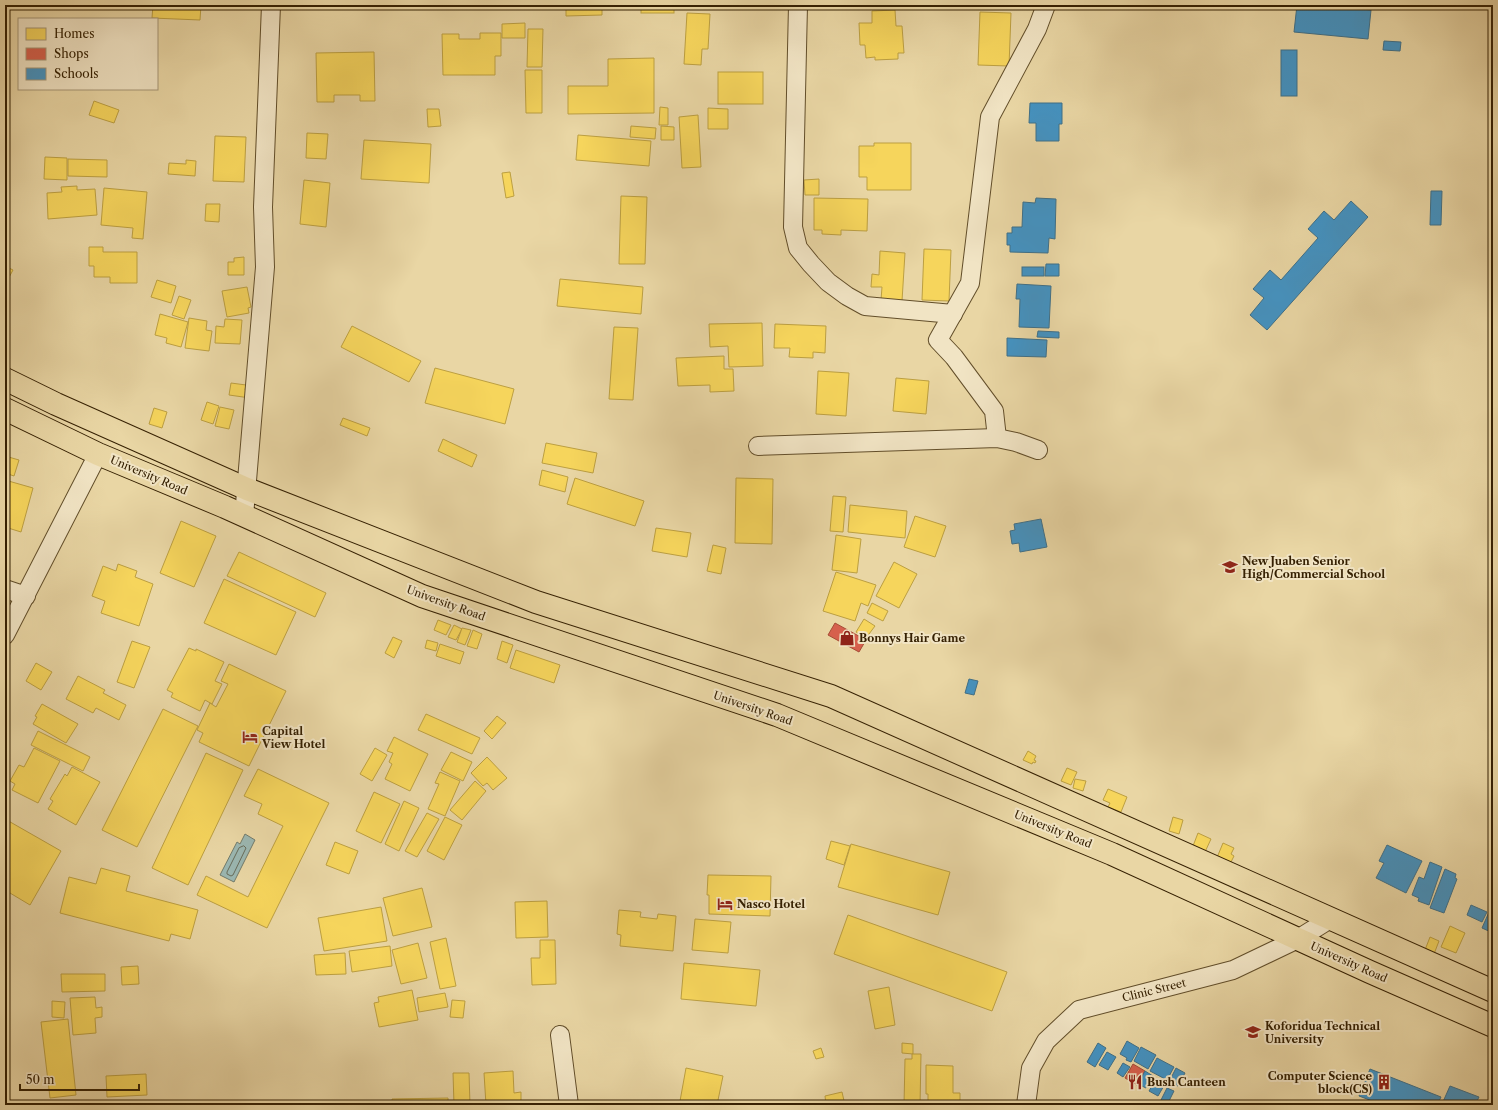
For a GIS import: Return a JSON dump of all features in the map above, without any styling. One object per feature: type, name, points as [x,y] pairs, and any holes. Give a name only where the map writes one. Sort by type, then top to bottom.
[{"type":"highway","points":[[5,379],[247,489],[536,602],[832,696],[1493,991]]},
{"type":"highway","name":"University Road","points":[[5,409],[98,454],[244,516],[422,596],[777,715],[1112,854],[1493,1026]]},
{"type":"highway","points":[[198,496],[208,472]]},
{"type":"street","points":[[244,516],[265,266],[263,207],[271,5]]},
{"type":"street","points":[[798,5],[793,227],[798,248],[828,282],[847,296],[865,306],[953,314]]},
{"type":"street","points":[[997,438],[994,411],[954,357],[938,340],[970,283],[990,117],[1037,29],[1046,5]]},
{"type":"street","points":[[758,446],[997,438],[1016,442],[1038,450]]},
{"type":"street","points":[[5,635],[98,454]]},
{"type":"street","points":[[5,589],[26,596]]},
{"type":"street","name":"Clinic Street","points":[[1026,1105],[1031,1068],[1042,1048],[1046,1041],[1079,1010],[1233,970],[1298,939],[1330,919]]},
{"type":"street","points":[[560,1035],[569,1105]]},
{"type":"water","points":[[245,834],[255,840],[234,882],[220,875],[237,842],[240,844]]},
{"type":"building: Homes","points":[[153,5],[201,5],[200,20],[152,18]]},
{"type":"building: Homes","points":[[566,5],[602,5],[602,15],[566,16]]},
{"type":"building: Homes","points":[[641,5],[674,5],[674,13],[641,13]]},
{"type":"building: Homes","points":[[895,10],[896,26],[902,26],[904,53],[898,53],[898,59],[875,60],[875,57],[866,58],[865,45],[860,45],[859,23],[872,23],[872,11]]},
{"type":"building: Homes","points":[[980,12],[1011,13],[1009,66],[978,65]]},
{"type":"building: Homes","points":[[687,13],[710,14],[708,49],[702,49],[701,65],[684,64]]},
{"type":"building: Homes","points":[[525,23],[525,38],[502,38],[502,24]]},
{"type":"building: Homes","points":[[528,29],[543,29],[542,67],[527,67]]},
{"type":"building: Homes","points":[[480,33],[501,33],[501,56],[495,56],[495,75],[443,75],[442,34],[459,34],[459,39],[480,39]]},
{"type":"building: Homes","points":[[374,52],[375,101],[360,101],[360,95],[334,95],[334,102],[317,102],[316,53]]},
{"type":"building: Homes","points":[[654,58],[654,113],[568,114],[568,86],[608,86],[608,59]]},
{"type":"building: Homes","points":[[525,70],[542,70],[542,113],[526,113]]},
{"type":"building: Homes","points":[[718,72],[763,72],[763,104],[718,104]]},
{"type":"building: Homes","points":[[94,101],[119,110],[114,123],[89,115]]},
{"type":"building: Homes","points":[[660,107],[668,108],[668,125],[659,125]]},
{"type":"building: Homes","points":[[708,108],[728,109],[728,129],[708,129]]},
{"type":"building: Homes","points":[[427,109],[439,109],[441,126],[428,127]]},
{"type":"building: Homes","points":[[698,115],[701,167],[682,168],[679,117]]},
{"type":"building: Homes","points":[[631,126],[656,128],[655,139],[630,137]]},
{"type":"building: Homes","points":[[661,126],[674,127],[674,140],[661,140]]},
{"type":"building: Homes","points":[[307,133],[328,134],[326,159],[306,158]]},
{"type":"building: Homes","points":[[578,135],[651,141],[649,166],[576,160]]},
{"type":"building: Homes","points":[[215,136],[246,137],[244,182],[213,181]]},
{"type":"building: Homes","points":[[364,140],[431,144],[429,183],[361,179]]},
{"type":"building: Homes","points":[[874,143],[911,143],[911,190],[867,190],[867,177],[859,177],[859,146],[874,146]]},
{"type":"building: Homes","points":[[45,157],[67,158],[67,180],[44,179]]},
{"type":"building: Homes","points":[[68,159],[107,160],[107,177],[68,176]]},
{"type":"building: Homes","points":[[186,160],[196,161],[195,176],[168,174],[169,163],[186,164]]},
{"type":"building: Homes","points":[[510,172],[514,196],[506,198],[502,173]]},
{"type":"building: Homes","points":[[819,179],[819,195],[805,195],[804,180]]},
{"type":"building: Homes","points":[[304,180],[330,183],[326,227],[300,224]]},
{"type":"building: Homes","points":[[77,186],[77,190],[95,189],[97,215],[48,219],[47,193],[62,192],[61,187]]},
{"type":"building: Homes","points":[[104,188],[147,192],[143,239],[132,238],[133,228],[101,225]]},
{"type":"building: Homes","points":[[621,196],[647,197],[645,264],[619,264]]},
{"type":"building: Homes","points":[[814,198],[868,199],[867,231],[841,230],[841,235],[822,234],[822,230],[814,230]]},
{"type":"building: Homes","points":[[206,204],[220,204],[219,222],[205,221]]},
{"type":"building: Homes","points":[[89,247],[103,247],[103,252],[137,252],[137,283],[110,283],[110,277],[94,277],[94,266],[89,266]]},
{"type":"building: Homes","points":[[924,249],[951,250],[949,301],[922,300]]},
{"type":"building: Homes","points":[[880,251],[905,253],[902,301],[881,300],[882,287],[871,287],[872,274],[879,275]]},
{"type":"building: Homes","points":[[244,257],[244,275],[228,275],[228,262],[234,262],[234,258]]},
{"type":"building: Homes","points":[[5,266],[13,270],[7,281],[5,280]]},
{"type":"building: Homes","points":[[560,279],[643,287],[641,314],[557,306]]},
{"type":"building: Homes","points":[[157,280],[176,286],[171,303],[151,297]]},
{"type":"building: Homes","points":[[247,287],[251,307],[248,308],[249,313],[227,317],[222,291]]},
{"type":"building: Homes","points":[[179,296],[191,300],[184,319],[172,315]]},
{"type":"building: Homes","points":[[160,314],[188,322],[181,347],[166,343],[167,338],[155,335]]},
{"type":"building: Homes","points":[[189,318],[207,321],[206,330],[212,331],[209,351],[185,348]]},
{"type":"building: Homes","points":[[225,319],[242,320],[240,344],[215,343],[216,326],[224,327]]},
{"type":"building: Homes","points":[[762,323],[763,366],[729,367],[728,346],[710,347],[709,324]]},
{"type":"building: Homes","points":[[775,324],[826,326],[825,353],[813,352],[813,358],[789,357],[790,348],[774,348]]},
{"type":"building: Homes","points":[[352,326],[421,361],[409,382],[341,347]]},
{"type":"building: Homes","points":[[614,327],[638,328],[633,400],[609,399]]},
{"type":"building: Homes","points":[[724,356],[724,369],[733,369],[734,391],[710,392],[710,385],[678,386],[676,358]]},
{"type":"building: Homes","points":[[435,368],[514,389],[505,424],[425,403]]},
{"type":"building: Homes","points":[[818,371],[849,373],[846,416],[816,414]]},
{"type":"building: Homes","points":[[896,378],[929,381],[926,414],[893,411]]},
{"type":"building: Homes","points":[[231,383],[246,385],[245,390],[251,391],[250,398],[229,395]]},
{"type":"building: Homes","points":[[207,402],[219,406],[213,424],[201,420]]},
{"type":"building: Homes","points":[[220,407],[234,410],[229,429],[215,426]]},
{"type":"building: Homes","points":[[154,408],[167,412],[162,428],[149,424]]},
{"type":"building: Homes","points":[[343,418],[370,428],[367,436],[340,425]]},
{"type":"building: Homes","points":[[443,439],[477,455],[472,467],[438,451]]},
{"type":"building: Homes","points":[[546,443],[597,453],[593,473],[542,463]]},
{"type":"building: Homes","points":[[5,456],[19,460],[14,476],[5,473]]},
{"type":"building: Homes","points":[[542,470],[568,477],[565,492],[539,485]]},
{"type":"building: Homes","points":[[575,478],[644,501],[635,526],[567,504]]},
{"type":"building: Homes","points":[[736,478],[773,479],[772,544],[735,543]]},
{"type":"building: Homes","points":[[5,480],[33,488],[21,532],[5,527]]},
{"type":"building: Homes","points":[[833,496],[846,497],[843,532],[830,531]]},
{"type":"building: Homes","points":[[850,505],[907,511],[905,538],[848,532]]},
{"type":"building: Homes","points":[[915,516],[946,526],[935,557],[904,547]]},
{"type":"building: Homes","points":[[181,521],[216,536],[194,587],[160,573]]},
{"type":"building: Homes","points":[[656,528],[691,533],[687,557],[652,551]]},
{"type":"building: Homes","points":[[836,535],[861,539],[857,573],[832,570]]},
{"type":"building: Homes","points":[[713,545],[726,548],[721,574],[707,571]]},
{"type":"building: Homes","points":[[239,552],[326,593],[315,617],[227,576]]},
{"type":"building: Homes","points":[[894,562],[917,574],[899,608],[876,596]]},
{"type":"building: Homes","points":[[118,564],[137,571],[135,577],[153,584],[139,626],[101,613],[105,601],[92,596],[103,566],[116,571]]},
{"type":"building: Homes","points":[[836,572],[876,585],[868,606],[861,603],[855,621],[823,611]]},
{"type":"building: Homes","points":[[224,579],[296,612],[276,655],[204,623]]},
{"type":"building: Homes","points":[[872,603],[888,611],[883,621],[867,613]]},
{"type":"building: Homes","points":[[864,619],[875,626],[866,638],[856,632]]},
{"type":"building: Homes","points":[[438,620],[451,625],[446,635],[434,630]]},
{"type":"building: Homes","points":[[454,625],[462,629],[456,640],[448,637]]},
{"type":"building: Homes","points":[[462,628],[471,630],[465,645],[457,642]]},
{"type":"building: Homes","points":[[473,630],[482,634],[477,649],[467,646]]},
{"type":"building: Homes","points":[[393,637],[402,641],[394,658],[385,653]]},
{"type":"building: Homes","points":[[427,640],[438,643],[436,651],[425,648]]},
{"type":"building: Homes","points":[[132,641],[150,647],[134,688],[117,682]]},
{"type":"building: Homes","points":[[502,641],[513,645],[507,663],[497,659]]},
{"type":"building: Homes","points":[[440,644],[464,652],[460,664],[436,656]]},
{"type":"building: Homes","points":[[189,648],[196,651],[196,649],[224,662],[215,681],[222,684],[212,704],[205,700],[200,711],[171,697],[173,693],[167,690]]},
{"type":"building: Homes","points":[[516,650],[560,665],[554,683],[510,668]]},
{"type":"building: Homes","points":[[36,663],[52,672],[41,690],[26,681]]},
{"type":"building: Homes","points":[[229,664],[286,691],[249,766],[199,742],[203,733],[197,730],[210,703],[216,707],[228,684],[221,681]]},
{"type":"building: Homes","points":[[78,676],[105,690],[103,693],[126,705],[119,720],[96,708],[93,713],[66,699]]},
{"type":"building: Homes","points":[[42,704],[78,724],[66,743],[33,724],[37,717],[35,716]]},
{"type":"building: Homes","points":[[163,709],[198,726],[137,847],[102,830]]},
{"type":"building: Homes","points":[[426,714],[480,738],[472,754],[418,730]]},
{"type":"building: Homes","points":[[497,716],[506,723],[492,739],[484,731]]},
{"type":"building: Homes","points":[[38,731],[90,757],[83,771],[31,745]]},
{"type":"building: Homes","points":[[394,737],[428,754],[410,791],[385,779],[392,764],[389,762],[393,753],[387,751]]},
{"type":"building: Homes","points":[[34,748],[60,761],[38,803],[12,790],[15,784],[10,781],[19,765],[24,767]]},
{"type":"building: Homes","points":[[375,748],[387,755],[372,781],[360,774]]},
{"type":"building: Homes","points":[[1028,751],[1036,756],[1034,760],[1036,761],[1035,763],[1033,762],[1032,764],[1023,760]]},
{"type":"building: Homes","points":[[451,752],[472,762],[463,781],[441,770]]},
{"type":"building: Homes","points":[[206,753],[243,770],[188,885],[152,868]]},
{"type":"building: Homes","points":[[487,757],[507,778],[493,790],[487,783],[483,786],[471,773]]},
{"type":"building: Homes","points":[[72,767],[100,782],[76,825],[48,809],[53,801],[50,799],[65,774],[67,776]]},
{"type":"building: Homes","points":[[1067,768],[1077,772],[1071,785],[1061,781]]},
{"type":"building: Homes","points":[[258,769],[329,803],[267,928],[197,895],[206,876],[248,897],[283,826],[258,814],[262,804],[244,796]]},
{"type":"building: Homes","points":[[440,772],[460,781],[445,816],[428,809],[439,784],[435,783]]},
{"type":"building: Homes","points":[[1075,779],[1086,781],[1083,791],[1073,788]]},
{"type":"building: Homes","points":[[475,781],[486,791],[462,820],[450,810]]},
{"type":"building: Homes","points":[[1108,789],[1127,797],[1121,812],[1108,807],[1110,803],[1103,800]]},
{"type":"building: Homes","points":[[374,792],[400,804],[381,843],[356,831]]},
{"type":"building: Homes","points":[[404,801],[419,808],[399,851],[385,844]]},
{"type":"building: Homes","points":[[427,813],[439,819],[417,857],[405,851]]},
{"type":"building: Homes","points":[[445,817],[462,825],[444,860],[427,851]]},
{"type":"building: Homes","points":[[1173,817],[1183,820],[1179,834],[1169,831]]},
{"type":"building: Homes","points":[[5,819],[61,851],[30,905],[5,890]]},
{"type":"building: Homes","points":[[1198,833],[1211,839],[1205,852],[1193,846]]},
{"type":"building: Homes","points":[[831,841],[850,846],[844,865],[826,859]]},
{"type":"building: Homes","points":[[335,842],[358,851],[349,874],[326,865]]},
{"type":"building: Homes","points":[[1223,843],[1234,848],[1231,854],[1234,856],[1229,866],[1216,860]]},
{"type":"building: Homes","points":[[851,844],[950,872],[938,915],[838,887]]},
{"type":"building: Homes","points":[[101,868],[130,876],[126,891],[198,910],[190,939],[171,934],[169,941],[60,913],[69,877],[96,884]]},
{"type":"building: Homes","points":[[708,875],[771,876],[770,916],[709,914],[709,895],[707,895]]},
{"type":"building: Homes","points":[[422,888],[432,927],[393,936],[383,898]]},
{"type":"building: Homes","points":[[547,901],[548,937],[516,938],[515,902]]},
{"type":"building: Homes","points":[[381,907],[387,941],[324,951],[318,918]]},
{"type":"building: Homes","points":[[619,910],[641,912],[640,917],[657,919],[658,914],[676,916],[673,951],[620,946],[621,935],[617,934]]},
{"type":"building: Homes","points":[[848,915],[1007,972],[992,1011],[834,954]]},
{"type":"building: Homes","points":[[695,919],[731,922],[728,953],[692,950]]},
{"type":"building: Homes","points":[[1450,926],[1465,933],[1456,953],[1441,947]]},
{"type":"building: Homes","points":[[1430,937],[1439,941],[1434,954],[1425,950]]},
{"type":"building: Homes","points":[[446,938],[456,986],[440,989],[430,942]]},
{"type":"building: Homes","points":[[540,940],[555,940],[556,984],[532,985],[531,958],[540,958]]},
{"type":"building: Homes","points":[[418,943],[427,978],[401,984],[392,950]]},
{"type":"building: Homes","points":[[390,946],[392,966],[352,972],[349,951]]},
{"type":"building: Homes","points":[[345,953],[346,974],[316,975],[314,955]]},
{"type":"building: Homes","points":[[684,963],[760,970],[756,1006],[681,999]]},
{"type":"building: Homes","points":[[138,966],[139,984],[122,985],[121,967]]},
{"type":"building: Homes","points":[[61,974],[105,974],[105,991],[62,992]]},
{"type":"building: Homes","points":[[889,987],[895,1025],[875,1029],[868,991]]},
{"type":"building: Homes","points":[[412,990],[418,1020],[379,1027],[374,1003],[379,1002],[378,997]]},
{"type":"building: Homes","points":[[445,993],[448,1007],[419,1012],[417,998]]},
{"type":"building: Homes","points":[[95,997],[96,1008],[102,1007],[102,1017],[95,1018],[96,1033],[73,1035],[70,998]]},
{"type":"building: Homes","points":[[452,1000],[465,1001],[463,1018],[450,1017]]},
{"type":"building: Homes","points":[[52,1001],[65,1002],[64,1018],[52,1017]]},
{"type":"building: Homes","points":[[68,1019],[76,1095],[50,1098],[41,1022]]},
{"type":"building: Homes","points":[[902,1043],[913,1044],[913,1054],[902,1053]]},
{"type":"building: Homes","points":[[821,1048],[824,1057],[816,1059],[813,1051]]},
{"type":"building: Homes","points":[[912,1054],[921,1054],[920,1105],[904,1105],[905,1059],[912,1059]]},
{"type":"building: Homes","points":[[926,1065],[953,1066],[953,1093],[960,1093],[960,1105],[926,1105],[928,1104],[928,1094],[926,1094]]},
{"type":"building: Homes","points":[[686,1068],[723,1076],[717,1105],[699,1105],[680,1101]]},
{"type":"building: Homes","points":[[513,1071],[514,1093],[521,1092],[521,1105],[486,1105],[484,1073]]},
{"type":"building: Homes","points":[[453,1073],[469,1073],[470,1105],[454,1105]]},
{"type":"building: Homes","points":[[146,1074],[147,1095],[107,1097],[106,1076]]},
{"type":"building: Homes","points":[[842,1092],[845,1105],[826,1105],[825,1096]]},
{"type":"building: Homes","points":[[448,1098],[448,1105],[393,1105],[392,1099]]},
{"type":"building: Homes","points":[[679,1101],[696,1105],[678,1105]]},
{"type":"building: Homes","points":[[894,1102],[894,1105],[882,1105],[882,1103]]},
{"type":"building: Homes","points":[[70,1103],[71,1105],[48,1105],[48,1104]]},
{"type":"building: Shops","name":"Bonnys Hair Game","points":[[835,623],[866,640],[859,652],[828,635]]},
{"type":"building: Shops","points":[[1133,1064],[1145,1071],[1137,1085],[1125,1078]]},
{"type":"building: Schools","points":[[1297,5],[1322,5],[1371,10],[1368,39],[1294,32]]},
{"type":"building: Schools","points":[[1384,41],[1401,42],[1400,51],[1383,50]]},
{"type":"building: Schools","points":[[1281,50],[1297,50],[1297,96],[1281,96]]},
{"type":"building: Schools","points":[[1030,103],[1062,103],[1062,124],[1059,124],[1059,141],[1036,141],[1036,123],[1029,123]]},
{"type":"building: Schools","points":[[1431,191],[1442,191],[1441,225],[1430,225]]},
{"type":"building: Schools","points":[[1036,198],[1056,199],[1055,239],[1049,238],[1048,253],[1010,252],[1010,245],[1007,245],[1007,233],[1012,233],[1012,227],[1022,227],[1023,202],[1035,203]]},
{"type":"building: Schools","points":[[1351,201],[1368,217],[1267,330],[1250,315],[1264,298],[1253,289],[1270,270],[1281,280],[1318,238],[1308,229],[1324,211],[1334,220]]},
{"type":"building: Schools","points":[[1046,264],[1059,264],[1059,276],[1045,276]]},
{"type":"building: Schools","points":[[1022,267],[1044,267],[1044,276],[1022,276]]},
{"type":"building: Schools","points":[[1017,284],[1051,286],[1049,328],[1019,327],[1020,299],[1016,299]]},
{"type":"building: Schools","points":[[1038,331],[1059,332],[1059,338],[1037,337]]},
{"type":"building: Schools","points":[[1007,338],[1047,340],[1046,357],[1007,356]]},
{"type":"building: Schools","points":[[1041,519],[1047,547],[1020,552],[1019,543],[1012,544],[1010,531],[1015,530],[1014,524]]},
{"type":"building: Schools","points":[[969,679],[978,681],[974,695],[965,693]]},
{"type":"building: Schools","points":[[1387,845],[1422,861],[1406,893],[1376,878],[1384,863],[1379,861]]},
{"type":"building: Schools","points":[[1430,862],[1442,867],[1429,905],[1418,901],[1419,898],[1412,895],[1419,877],[1424,879]]},
{"type":"building: Schools","points":[[1445,869],[1456,874],[1455,878],[1457,879],[1444,913],[1430,908]]},
{"type":"building: Schools","points":[[1471,905],[1487,912],[1482,922],[1467,915]]},
{"type":"building: Schools","points":[[1489,912],[1493,914],[1493,933],[1482,928]]},
{"type":"building: Schools","points":[[1127,1041],[1139,1048],[1131,1062],[1126,1060],[1127,1058],[1120,1054]]},
{"type":"building: Schools","points":[[1098,1043],[1106,1048],[1095,1067],[1087,1062]]},
{"type":"building: Schools","points":[[1141,1047],[1156,1055],[1148,1069],[1134,1061]]},
{"type":"building: Schools","points":[[1107,1052],[1116,1057],[1108,1070],[1099,1065]]},
{"type":"building: Schools","points":[[1157,1058],[1174,1067],[1167,1080],[1150,1071]]},
{"type":"building: Schools","points":[[1123,1063],[1130,1067],[1123,1077],[1117,1073]]},
{"type":"building: Schools","points":[[1176,1068],[1185,1073],[1178,1086],[1169,1082]]},
{"type":"building: Schools","name":"Computer Science block(CS)","points":[[1370,1069],[1441,1097],[1437,1105],[1383,1105],[1359,1096]]},
{"type":"building: Schools","points":[[1145,1071],[1153,1076],[1146,1088],[1138,1084]]},
{"type":"building: Schools","points":[[1156,1079],[1165,1084],[1158,1096],[1149,1091]]},
{"type":"building: Schools","points":[[1450,1086],[1479,1097],[1475,1105],[1442,1104]]},
{"type":"building: Schools","points":[[1167,1088],[1174,1091],[1168,1103],[1161,1100]]},
{"type":"place","name":"New Juaben Senior High/Commercial School","points":[[1230,567]]},
{"type":"place","name":"Bonnys Hair Game","points":[[847,638]]},
{"type":"place","name":"Capital View Hotel","points":[[250,737]]},
{"type":"place","name":"Nasco Hotel","points":[[725,904]]},
{"type":"place","name":"Koforidua Technical University","points":[[1253,1032]]},
{"type":"place","name":"Bush Canteen","points":[[1135,1082]]},
{"type":"place","name":"Computer Science block(CS)","points":[[1384,1082]]}]
